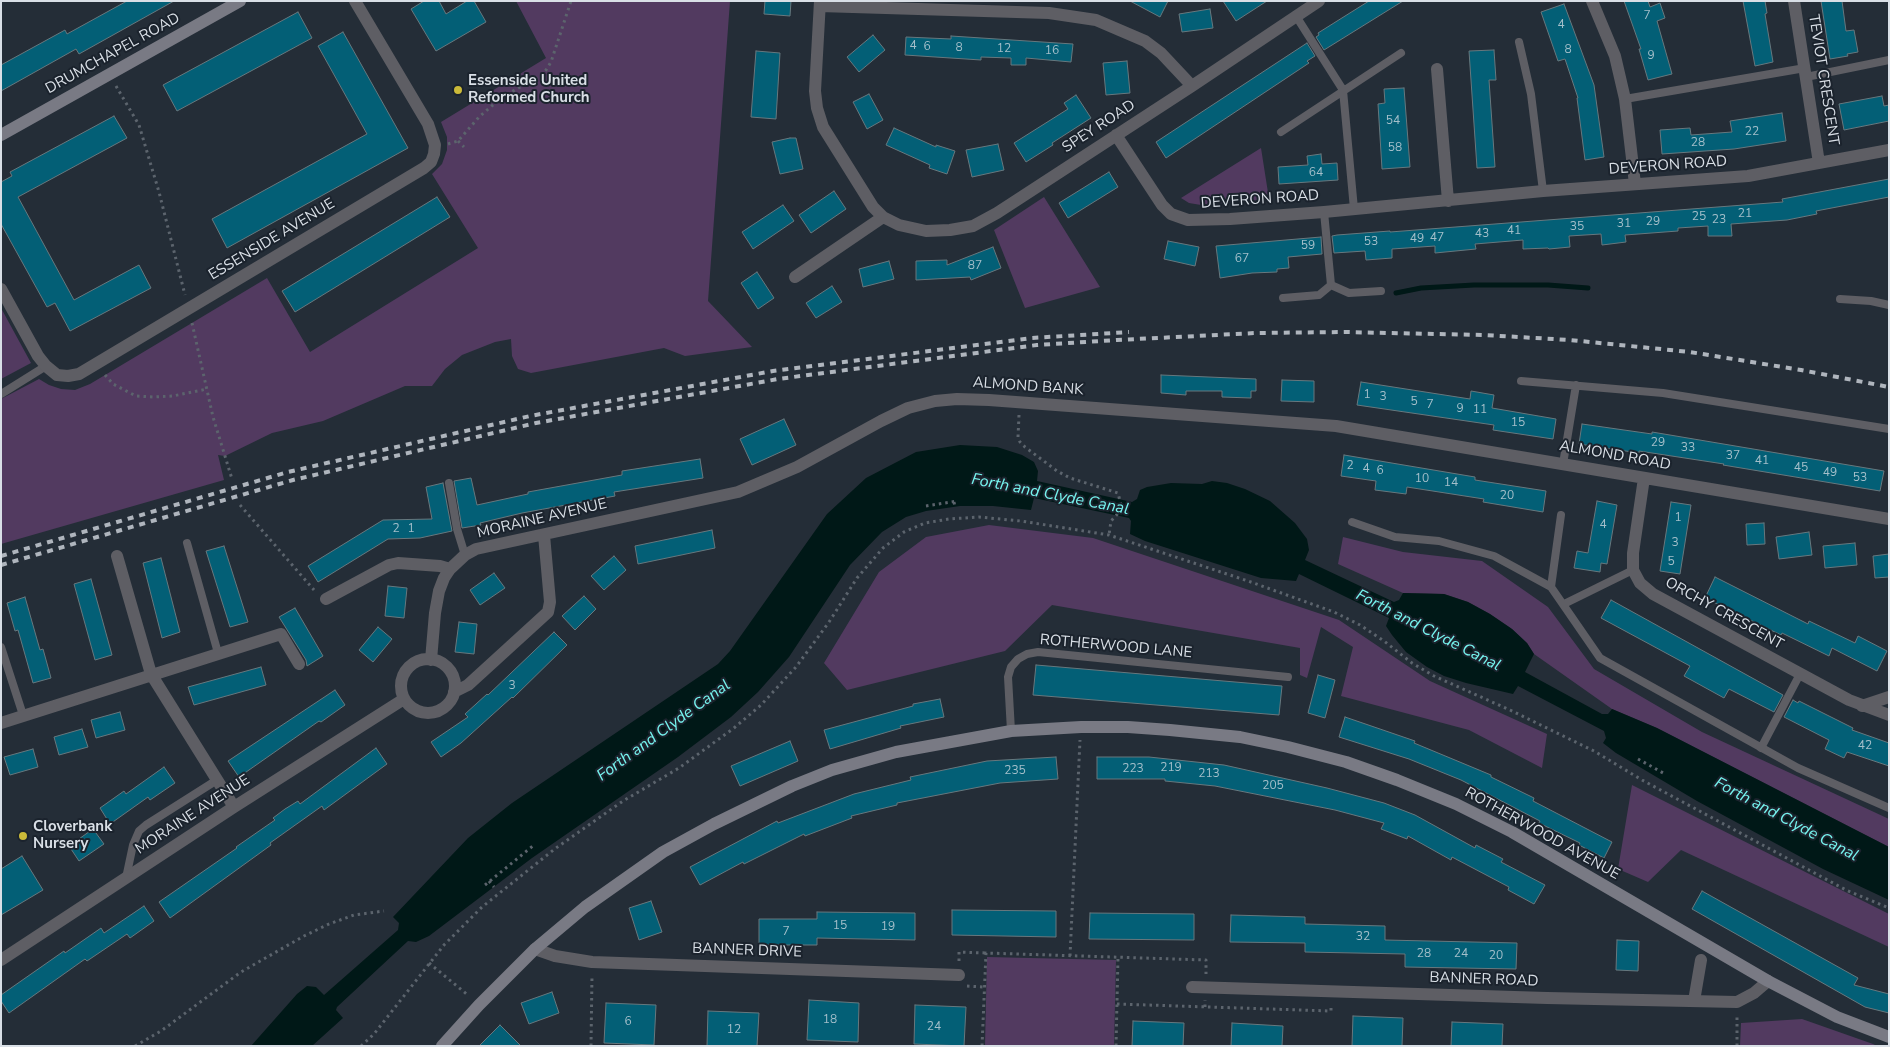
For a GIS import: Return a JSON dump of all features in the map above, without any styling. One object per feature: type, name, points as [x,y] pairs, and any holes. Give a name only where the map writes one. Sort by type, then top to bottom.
[{"type":"street","name":"DRUMCHAPEL ROAD","points":[[1,135],[240,1]]},
{"type":"street","points":[[355,1],[428,124],[435,145]]},
{"type":"street","name":"SPEY ROAD","points":[[820,4],[815,91],[817,108],[823,127],[873,207],[883,216],[899,225],[926,231],[950,230],[973,226],[997,213],[1318,1]]},
{"type":"street","points":[[1592,1],[1615,56],[1625,99],[1635,184]]},
{"type":"street","name":"TEVIOT CRESCENT","points":[[1794,1],[1819,163]]},
{"type":"street","points":[[820,4],[908,5],[1049,13],[1096,20],[1150,45],[1161,53],[1192,86]]},
{"type":"street","points":[[1437,69],[1448,201]]},
{"type":"street","name":"DEVERON ROAD","points":[[1116,135],[1162,205],[1171,214],[1188,220],[1230,220],[1542,191],[1748,176],[1889,150]]},
{"type":"street","name":"ESSENSIDE AVENUE","points":[[46,366],[57,374],[68,376],[79,374],[98,364],[424,168],[434,154],[435,145]]},
{"type":"street","points":[[795,277],[883,216]]},
{"type":"street","points":[[1,289],[38,356],[46,366]]},
{"type":"street","name":"ALMOND BANK","points":[[738,492],[797,467],[908,408],[935,401],[957,399],[1336,426]]},
{"type":"street","name":"ALMOND ROAD","points":[[1336,426],[1888,519]]},
{"type":"street","points":[[1633,570],[1633,553],[1644,478]]},
{"type":"street","name":"MORAINE AVENUE","points":[[430,660],[439,591],[450,569],[465,555],[488,546],[738,492]]},
{"type":"street","points":[[454,692],[468,685],[548,612],[550,602],[544,535]]},
{"type":"street","points":[[117,556],[151,674],[234,807]]},
{"type":"street","points":[[326,599],[389,565],[398,563],[440,566],[450,569]]},
{"type":"street","name":"ORCHY CRESCENT","points":[[1633,570],[1640,583],[1653,594],[1862,706],[1889,715]]},
{"type":"street","points":[[1,722],[281,634],[299,664]]},
{"type":"street","points":[[421,660],[430,660],[439,662],[447,667],[452,675],[454,692],[451,701],[444,708],[436,712],[426,713],[417,711],[409,706],[401,689],[402,680],[412,664],[421,660]]},
{"type":"street","points":[[1862,706],[1889,697]]},
{"type":"street","name":"MORAINE AVENUE","points":[[1,960],[404,698]]},
{"type":"street","name":"ROTHERWOOD AVENUE","points":[[442,1046],[480,1004],[535,949],[591,902],[663,852],[714,824],[792,786],[832,770],[896,752],[1012,731],[1081,727],[1162,729],[1240,737],[1336,760],[1397,780],[1456,804],[1512,832],[1768,981],[1836,1017],[1889,1037]]},
{"type":"street","name":"BANNER DRIVE","points":[[535,949],[556,956],[592,962],[959,975]]},
{"type":"street","points":[[1694,1001],[1701,960]]},
{"type":"street","points":[[1737,1002],[1754,993],[1768,981]]},
{"type":"street","name":"BANNER ROAD","points":[[1192,986],[1538,998],[1737,1002]]},
{"type":"lane","points":[[1296,16],[1343,90],[1354,209]]},
{"type":"lane","points":[[1519,42],[1531,94],[1542,191]]},
{"type":"lane","points":[[1281,132],[1401,53]]},
{"type":"lane","points":[[1625,99],[1889,60]]},
{"type":"lane","points":[[1324,212],[1331,285]]},
{"type":"lane","points":[[1331,285],[1349,293],[1381,292]]},
{"type":"lane","points":[[1283,298],[1319,295],[1331,285]]},
{"type":"lane","points":[[1840,299],[1872,301],[1889,305]]},
{"type":"lane","points":[[1,394],[46,366]]},
{"type":"lane","points":[[1521,382],[1662,393],[1889,429]]},
{"type":"lane","points":[[1563,464],[1576,385]]},
{"type":"lane","points":[[449,482],[457,529],[465,555]]},
{"type":"lane","points":[[1551,587],[1561,515]]},
{"type":"lane","points":[[1888,519],[1889,515]]},
{"type":"lane","points":[[1352,522],[1395,537],[1439,541],[1494,556],[1551,587],[1600,658],[1798,768],[1889,808]]},
{"type":"lane","points":[[186,543],[218,653]]},
{"type":"lane","points":[[1564,604],[1633,570]]},
{"type":"lane","points":[[1,647],[23,715]]},
{"type":"lane","name":"ROTHERWOOD LANE","points":[[1012,731],[1008,677],[1011,667],[1018,659],[1027,654],[1038,652],[1288,677]]},
{"type":"lane","points":[[1761,748],[1800,674]]},
{"type":"lane","points":[[126,878],[133,845],[139,832],[146,824],[217,780]]},
{"type":"path","points":[[435,145],[458,141],[479,117],[494,104],[512,91],[540,76],[546,70],[551,62],[571,1]]},
{"type":"path","points":[[109,75],[139,125],[159,192],[207,389],[232,479]]},
{"type":"path","points":[[458,141],[464,147]]},
{"type":"path","points":[[98,364],[113,384],[136,396],[153,398],[207,389]]},
{"type":"path","points":[[1020,403],[1018,437],[1025,447],[1057,472],[1118,493],[1122,509],[1112,521],[1108,535]]},
{"type":"path","points":[[926,506],[956,502],[955,507]]},
{"type":"path","points":[[240,506],[321,598],[326,599]]},
{"type":"path","points":[[1070,956],[1081,727]]},
{"type":"path","points":[[1638,759],[1665,774]]},
{"type":"path","points":[[1640,767],[1643,762]]},
{"type":"path","points":[[485,885],[534,845]]},
{"type":"path","points":[[489,881],[494,887]]},
{"type":"path","points":[[135,1046],[161,1031],[241,972],[304,936],[354,915],[384,911]]},
{"type":"path","points":[[982,1046],[986,953],[1206,960],[1205,987]]},
{"type":"path","points":[[1116,1046],[1118,958]]},
{"type":"path","points":[[591,1046],[592,962]]},
{"type":"path","points":[[429,963],[480,1004]]},
{"type":"path","points":[[1117,1004],[1331,1011],[1332,991]]},
{"type":"path","points":[[1737,1002],[1737,1046]]},
{"type":"shaded area","points":[[516,1],[730,1],[708,301],[752,347],[685,356],[664,348],[531,373],[518,369],[512,356],[511,339],[495,342],[462,355],[445,369],[432,386],[405,386],[323,421],[272,433],[225,456],[218,455],[224,480],[1,544],[1,399],[39,379],[61,389],[75,390],[90,384],[267,278],[310,352],[478,248],[432,174],[442,164],[447,150],[447,137],[441,122],[546,58]]},
{"type":"shaded area","points":[[1261,148],[1269,199],[1201,205],[1189,203],[1181,198]]},
{"type":"shaded area","points":[[1044,197],[1100,287],[1025,308],[994,230]]},
{"type":"shaded area","points":[[1,308],[31,363],[1,379]]},
{"type":"shaded area","points":[[989,525],[1093,538],[1339,620],[1430,681],[1547,734],[1542,768],[1469,730],[1341,696],[1353,647],[1321,627],[1307,678],[1300,675],[1300,648],[1052,605],[1005,651],[847,690],[824,663],[879,572],[926,537]]},
{"type":"shaded area","points":[[1343,537],[1403,552],[1482,561],[1548,607],[1594,669],[1702,732],[1889,819],[1889,847],[1657,728],[1612,709],[1534,654],[1527,643],[1512,629],[1468,602],[1444,594],[1403,593],[1338,564]]},
{"type":"shaded area","points":[[1632,785],[1889,914],[1889,947],[1681,850],[1648,882],[1618,869]]},
{"type":"shaded area","points":[[987,957],[1116,960],[1114,1046],[985,1046]]},
{"type":"shaded area","points":[[1802,1019],[1877,1046],[1740,1046],[1741,1023]]},
{"type":"water","name":"Forth and Clyde Canal","points":[[960,445],[997,447],[1022,455],[1034,462],[1038,471],[1037,481],[1132,502],[1137,499],[1140,490],[1147,487],[1171,483],[1202,484],[1212,481],[1227,483],[1245,489],[1270,501],[1295,523],[1307,539],[1309,550],[1305,560],[1394,602],[1399,600],[1403,593],[1444,594],[1468,602],[1512,629],[1527,643],[1534,654],[1525,672],[1602,714],[1608,714],[1612,709],[1657,728],[1889,847],[1889,900],[1823,869],[1697,801],[1616,753],[1603,743],[1606,738],[1604,731],[1518,686],[1513,694],[1466,683],[1444,676],[1427,667],[1406,652],[1392,635],[1386,626],[1389,618],[1299,574],[1296,581],[1261,578],[1145,541],[1130,534],[1131,521],[1129,518],[1034,498],[1031,510],[993,506],[960,506],[926,511],[906,517],[882,532],[850,565],[789,657],[758,692],[731,717],[678,757],[532,858],[429,936],[416,942],[408,941],[337,1007],[336,1010],[343,1018],[312,1046],[251,1046],[297,994],[307,986],[316,987],[324,995],[398,930],[399,923],[393,917],[468,838],[512,803],[718,664],[730,651],[827,514],[866,478],[916,452]]},
{"type":"building","points":[[127,1],[174,1],[79,54],[76,49],[1,91],[1,65],[65,30],[67,34]]},
{"type":"building","points":[[424,1],[439,1],[446,14],[467,1],[474,1],[486,22],[436,51],[411,9]]},
{"type":"building","points":[[765,1],[791,1],[790,16],[764,14]]},
{"type":"building","points":[[1130,1],[1168,1],[1160,17]]},
{"type":"building","points":[[1223,1],[1267,1],[1236,21]]},
{"type":"building","points":[[1369,1],[1403,1],[1324,50],[1316,37],[1319,35],[1318,33]]},
{"type":"building","points":[[1624,1],[1648,1],[1650,7],[1660,3],[1665,18],[1657,21],[1672,74],[1648,80],[1639,49],[1641,49]]},
{"type":"building","points":[[1743,1],[1765,1],[1767,13],[1765,14],[1773,62],[1755,66]]},
{"type":"building","points":[[1821,1],[1842,1],[1846,31],[1854,30],[1858,52],[1830,59]]},
{"type":"building","points":[[1564,4],[1594,85],[1604,157],[1585,160],[1578,98],[1565,59],[1558,61],[1541,12]]},
{"type":"building","points":[[1210,9],[1213,28],[1182,32],[1179,14]]},
{"type":"building","points":[[298,12],[312,38],[177,111],[163,85]]},
{"type":"building","points":[[343,32],[408,148],[227,248],[212,219],[367,134],[318,46]]},
{"type":"building","points":[[873,35],[885,50],[859,72],[847,57]]},
{"type":"building","points":[[951,36],[1073,44],[1071,62],[1026,58],[1026,65],[1011,65],[1011,58],[981,57],[981,60],[905,55],[906,37],[951,39]]},
{"type":"building","points":[[1307,43],[1315,56],[1307,61],[1309,63],[1166,158],[1156,142]]},
{"type":"building","points":[[1494,50],[1496,80],[1489,80],[1495,167],[1477,168],[1469,51]]},
{"type":"building","points":[[756,51],[780,53],[776,119],[751,117]]},
{"type":"building","points":[[1127,61],[1130,93],[1106,95],[1103,63]]},
{"type":"building","points":[[1404,88],[1410,167],[1382,169],[1378,104],[1385,103],[1384,89]]},
{"type":"building","points":[[869,94],[883,120],[867,129],[853,102]]},
{"type":"building","points":[[1076,95],[1091,118],[1026,162],[1014,143],[1068,109],[1064,103]]},
{"type":"building","points":[[1882,96],[1884,106],[1889,105],[1889,121],[1844,130],[1839,104]]},
{"type":"building","points":[[1782,113],[1786,141],[1734,149],[1662,154],[1660,130],[1690,128],[1691,135],[1732,132],[1730,121]]},
{"type":"building","points":[[114,116],[127,138],[18,197],[74,300],[139,265],[151,288],[70,331],[55,303],[47,307],[1,224],[1,182],[12,176],[10,172]]},
{"type":"building","points":[[894,128],[936,147],[936,145],[955,151],[947,174],[929,168],[930,165],[886,145]]},
{"type":"building","points":[[796,138],[803,169],[780,174],[772,142]]},
{"type":"building","points":[[998,144],[1004,170],[972,177],[966,150]]},
{"type":"building","points":[[1321,154],[1322,164],[1337,163],[1338,180],[1279,184],[1278,167],[1308,165],[1307,156]]},
{"type":"building","points":[[1109,172],[1118,187],[1068,218],[1059,203]]},
{"type":"building","points":[[1889,179],[1889,197],[1816,211],[1817,214],[1787,220],[1731,224],[1732,236],[1708,236],[1708,226],[1678,228],[1678,231],[1625,235],[1626,242],[1602,245],[1601,234],[1569,236],[1570,247],[1549,249],[1523,249],[1523,240],[1475,244],[1476,249],[1435,253],[1435,246],[1392,249],[1392,258],[1366,260],[1365,251],[1334,253],[1332,236],[1337,235],[1783,202],[1782,199]]},
{"type":"building","points":[[834,191],[846,209],[811,233],[799,215]]},
{"type":"building","points":[[437,197],[450,217],[295,312],[282,291]]},
{"type":"building","points":[[783,205],[794,221],[753,249],[742,232]]},
{"type":"building","points":[[1321,237],[1322,254],[1288,257],[1289,268],[1277,269],[1277,272],[1252,273],[1220,278],[1216,246]]},
{"type":"building","points":[[1168,241],[1199,247],[1195,266],[1164,259]]},
{"type":"building","points":[[993,247],[1001,268],[971,280],[970,277],[916,280],[916,261],[947,260],[947,265]]},
{"type":"building","points":[[889,261],[894,279],[863,287],[859,269]]},
{"type":"building","points":[[757,272],[774,298],[758,309],[741,283]]},
{"type":"building","points":[[832,286],[842,302],[816,318],[806,303]]},
{"type":"building","points":[[1161,375],[1256,379],[1256,391],[1251,391],[1251,398],[1222,397],[1222,391],[1186,391],[1186,395],[1161,393]]},
{"type":"building","points":[[1282,380],[1314,381],[1314,402],[1281,401]]},
{"type":"building","points":[[1361,382],[1470,399],[1471,391],[1494,395],[1492,408],[1556,419],[1553,439],[1493,430],[1494,425],[1357,405]]},
{"type":"building","points":[[784,419],[796,445],[752,465],[740,439]]},
{"type":"building","points":[[1582,424],[1652,434],[1652,432],[1884,471],[1880,491],[1724,464],[1579,444]]},
{"type":"building","points":[[1344,455],[1475,477],[1475,480],[1546,491],[1543,512],[1483,502],[1484,499],[1407,487],[1406,494],[1375,490],[1376,481],[1341,476]]},
{"type":"building","points":[[700,459],[703,478],[614,492],[615,496],[522,513],[480,523],[481,525],[462,528],[454,481],[471,478],[477,505],[528,494],[528,492],[622,475],[622,471]]},
{"type":"building","points":[[443,483],[452,531],[420,538],[388,539],[318,582],[308,566],[383,520],[432,519],[426,487]]},
{"type":"building","points":[[1597,501],[1617,505],[1607,564],[1601,563],[1600,572],[1574,568],[1577,551],[1588,553]]},
{"type":"building","points":[[1671,502],[1691,505],[1680,574],[1660,571]]},
{"type":"building","points":[[1764,523],[1765,544],[1747,545],[1746,524]]},
{"type":"building","points":[[712,530],[715,548],[638,564],[635,546]]},
{"type":"building","points":[[1809,532],[1812,555],[1779,559],[1776,537]]},
{"type":"building","points":[[1855,543],[1857,565],[1825,568],[1823,546]]},
{"type":"building","points":[[224,546],[248,622],[230,627],[206,551]]},
{"type":"building","points":[[1889,554],[1889,577],[1875,578],[1873,556]]},
{"type":"building","points":[[614,556],[626,570],[604,590],[591,576]]},
{"type":"building","points":[[161,558],[180,632],[162,638],[143,563]]},
{"type":"building","points":[[494,573],[505,588],[480,605],[470,590]]},
{"type":"building","points":[[1715,577],[1808,624],[1809,621],[1855,643],[1858,636],[1887,651],[1877,671],[1832,648],[1829,656],[1705,598]]},
{"type":"building","points":[[91,579],[112,655],[95,660],[74,584]]},
{"type":"building","points":[[388,586],[407,588],[404,618],[385,616]]},
{"type":"building","points":[[584,596],[596,609],[575,630],[562,616]]},
{"type":"building","points":[[25,597],[40,650],[43,649],[51,678],[33,683],[18,630],[15,631],[7,603]]},
{"type":"building","points":[[1611,600],[1783,695],[1774,712],[1729,689],[1724,698],[1684,676],[1690,666],[1601,618]]},
{"type":"building","points":[[295,608],[323,656],[307,666],[306,660],[279,617]]},
{"type":"building","points":[[459,622],[477,624],[474,654],[455,652]]},
{"type":"building","points":[[378,627],[392,639],[373,662],[359,650]]},
{"type":"building","points":[[554,632],[567,645],[513,698],[461,743],[441,757],[431,742],[468,717],[465,714],[488,695]]},
{"type":"building","points":[[1036,665],[1282,686],[1279,715],[1033,695]]},
{"type":"building","points":[[261,667],[266,685],[194,705],[188,687]]},
{"type":"building","points":[[1318,675],[1335,680],[1325,718],[1308,713]]},
{"type":"building","points":[[335,690],[345,705],[239,777],[228,761]]},
{"type":"building","points":[[940,699],[944,717],[900,726],[901,728],[830,749],[824,730],[913,706],[913,704]]},
{"type":"building","points":[[1793,700],[1798,703],[1799,701],[1853,728],[1852,730],[1889,743],[1889,766],[1847,752],[1844,758],[1825,749],[1829,740],[1784,717]]},
{"type":"building","points":[[120,712],[125,730],[96,738],[91,720]]},
{"type":"building","points":[[1345,717],[1415,741],[1414,743],[1491,775],[1491,777],[1534,798],[1533,801],[1612,842],[1604,858],[1579,845],[1580,843],[1539,823],[1540,821],[1461,780],[1409,759],[1339,737]]},
{"type":"building","points":[[82,729],[88,747],[59,755],[54,737]]},
{"type":"building","points":[[790,741],[798,761],[740,786],[731,766]]},
{"type":"building","points":[[376,748],[387,764],[324,810],[322,806],[170,918],[159,902],[275,820],[273,818],[285,809],[298,801],[300,804]]},
{"type":"building","points":[[33,749],[38,767],[10,775],[4,757]]},
{"type":"building","points":[[1056,757],[1058,779],[1000,783],[897,803],[897,805],[851,816],[852,818],[805,836],[804,834],[744,864],[743,862],[700,885],[690,867],[777,821],[778,823],[854,794],[911,780],[910,777],[987,761]]},
{"type":"building","points":[[1097,757],[1149,757],[1224,765],[1384,803],[1415,815],[1475,848],[1476,845],[1503,859],[1501,862],[1545,885],[1534,904],[1508,890],[1509,887],[1452,857],[1451,860],[1408,836],[1407,839],[1381,829],[1384,823],[1335,810],[1215,786],[1165,781],[1165,779],[1097,779]]},
{"type":"building","points":[[164,767],[175,783],[150,800],[148,797],[110,824],[100,808],[124,791],[126,794]]},
{"type":"building","points":[[93,829],[104,844],[79,861],[69,846]]},
{"type":"building","points":[[22,856],[43,890],[1,915],[1,869]]},
{"type":"building","points":[[1702,891],[1858,978],[1854,985],[1889,994],[1889,1013],[1865,1007],[1692,909]]},
{"type":"building","points":[[651,901],[662,932],[639,940],[629,908]]},
{"type":"building","points":[[144,906],[154,921],[130,938],[127,934],[87,961],[85,959],[9,1013],[1,1001],[1,995],[64,951],[65,953],[101,928],[104,933]]},
{"type":"building","points":[[952,910],[1056,911],[1056,937],[952,935]]},
{"type":"building","points":[[817,912],[915,913],[915,940],[817,938],[817,945],[759,945],[759,919],[817,919]]},
{"type":"building","points":[[1090,913],[1194,914],[1194,940],[1089,939]]},
{"type":"building","points":[[1231,915],[1305,917],[1305,924],[1385,926],[1385,940],[1517,943],[1516,969],[1405,967],[1405,954],[1305,952],[1305,943],[1230,942]]},
{"type":"building","points":[[1617,940],[1639,941],[1638,971],[1616,970]]},
{"type":"building","points":[[552,992],[559,1013],[529,1024],[521,1003]]},
{"type":"building","points":[[809,1000],[859,1003],[858,1042],[807,1040]]},
{"type":"building","points":[[606,1003],[656,1005],[654,1045],[604,1043]]},
{"type":"building","points":[[915,1005],[966,1007],[964,1046],[914,1044]]},
{"type":"building","points":[[708,1011],[759,1013],[757,1046],[707,1046]]},
{"type":"building","points":[[1353,1016],[1403,1018],[1402,1046],[1352,1046]]},
{"type":"building","points":[[1133,1021],[1184,1023],[1183,1046],[1132,1046]]},
{"type":"building","points":[[1452,1022],[1503,1024],[1502,1046],[1451,1046]]},
{"type":"building","points":[[1232,1023],[1283,1026],[1282,1046],[1231,1046]]},
{"type":"building","points":[[500,1025],[521,1046],[479,1046]]},
{"type":"waterway","points":[[1396,293],[1421,288],[1474,285],[1548,285],[1588,288]]},
{"type":"railway","points":[[1,556],[288,472],[530,416],[773,371],[1032,338],[1129,332]]},
{"type":"railway","points":[[1,565],[293,480],[536,423],[778,379],[1037,345],[1256,333],[1344,332],[1484,335],[1570,340],[1690,352],[1889,387]]},
{"type":"place","name":"Essenside United Reformed Church","points":[[458,90]]},
{"type":"place","name":"Cloverbank Nursery","points":[[23,836]]}]
